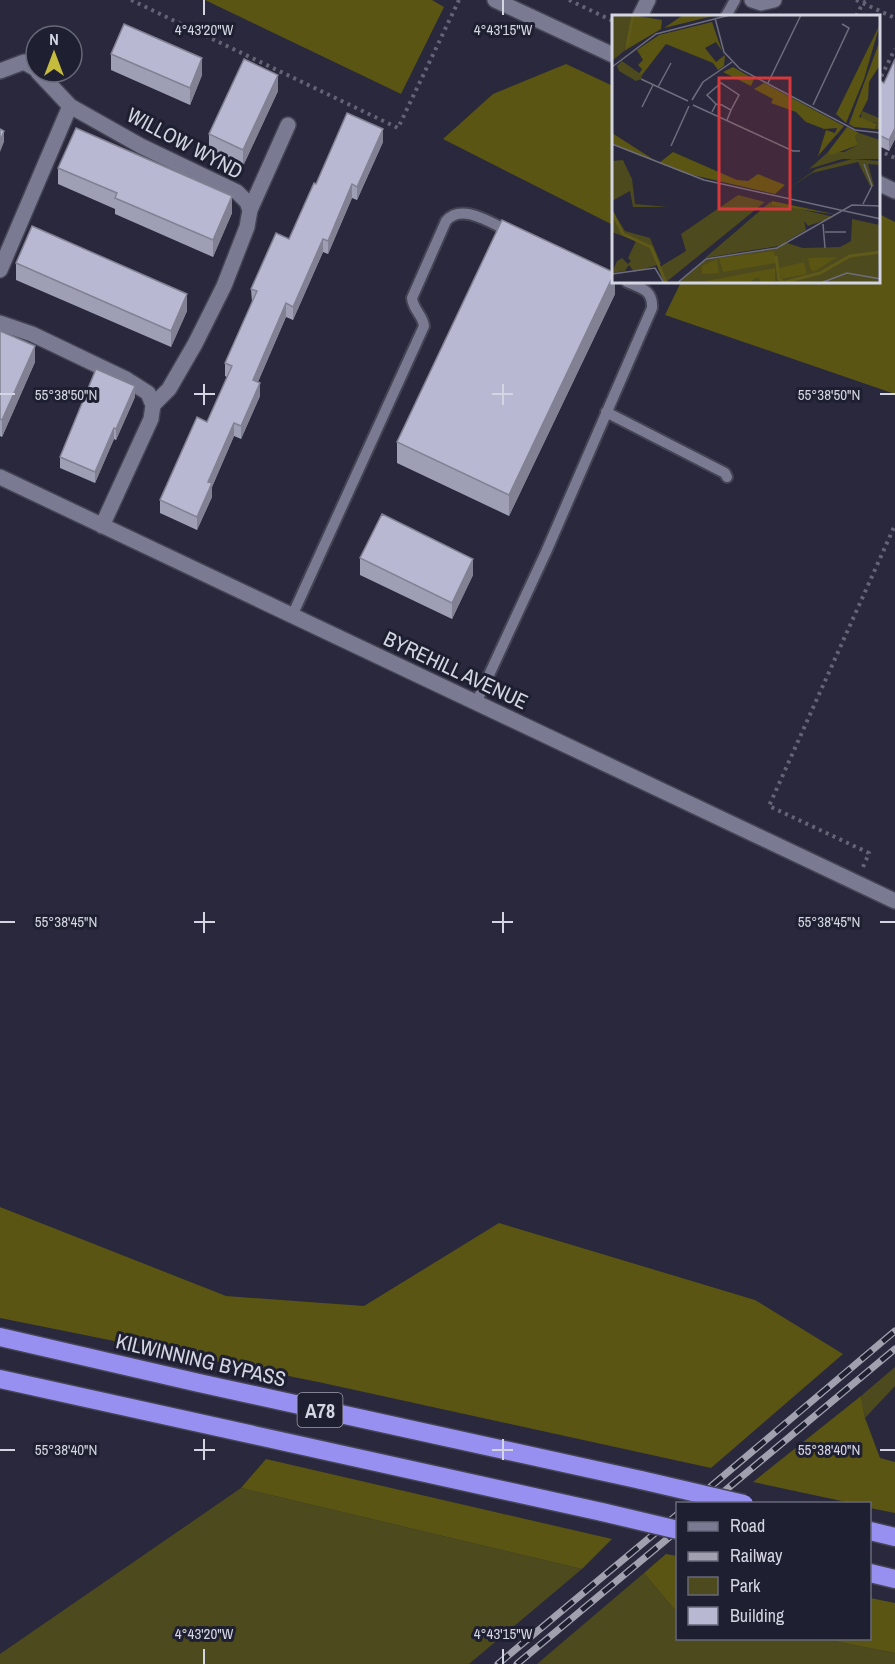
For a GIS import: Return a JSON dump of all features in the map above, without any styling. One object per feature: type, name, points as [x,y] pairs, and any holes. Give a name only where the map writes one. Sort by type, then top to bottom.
[{"type":"highway","name":"KILWINNING BYPASS","points":[[0,1337],[740,1502]]},
{"type":"highway","name":"A78","points":[[0,1379],[676,1530]]},
{"type":"highway","points":[[871,1532],[895,1537]]},
{"type":"highway","points":[[871,1573],[895,1579]]},
{"type":"street","points":[[495,0],[612,55]]},
{"type":"street","points":[[640,15],[648,0]]},
{"type":"street","points":[[752,0],[761,3],[774,0]]},
{"type":"street","name":"WILLOW WYND","points":[[0,71],[24,62]]},
{"type":"street","name":"WILLOW WYND","points":[[48,84],[70,106],[141,146],[237,192],[247,202],[250,210],[247,226],[224,286],[169,389],[153,405]]},
{"type":"street","points":[[0,270],[70,106]]},
{"type":"street","points":[[250,210],[288,125]]},
{"type":"street","points":[[880,184],[895,191]]},
{"type":"street","points":[[0,323],[33,334],[126,379],[148,393],[153,405],[151,419],[102,526]]},
{"type":"street","name":"BYREHILL AVENUE","points":[[0,477],[895,901]]},
{"type":"lane","points":[[727,15],[735,0]]},
{"type":"lane","points":[[292,616],[424,327],[423,320],[413,306],[412,298],[446,221],[451,215],[459,212],[468,213],[520,236]]},
{"type":"lane","points":[[476,703],[546,552],[652,308],[651,295],[647,290],[632,284]]},
{"type":"lane","points":[[606,412],[725,473],[727,477]]},
{"type":"path","points":[[131,0],[398,129],[459,0]]},
{"type":"path","points":[[569,0],[612,21]]},
{"type":"path","points":[[856,0],[895,18]]},
{"type":"path","points":[[857,15],[863,3],[870,0]]},
{"type":"path","points":[[880,78],[895,49]]},
{"type":"path","points":[[880,150],[895,158]]},
{"type":"path","points":[[855,882],[869,853],[769,806],[895,525]]},
{"type":"green space","points":[[895,1367],[895,1386],[865,1418],[861,1396]]},
{"type":"green space","points":[[241,1488],[582,1569],[469,1664],[0,1664],[0,1654]]},
{"type":"green space","points":[[644,1573],[676,1610],[676,1640],[828,1640],[895,1653],[895,1664],[537,1664]]},
{"type":"shaded area","points":[[205,0],[432,0],[444,7],[401,94]]},
{"type":"shaded area","points":[[566,64],[612,86],[612,224],[443,139],[493,94]]},
{"type":"shaded area","points":[[880,214],[895,222],[895,394],[665,315],[680,284],[880,284]]},
{"type":"shaded area","points":[[0,1207],[226,1296],[364,1306],[499,1223],[755,1300],[843,1354],[711,1468],[323,1383],[0,1318]]},
{"type":"shaded area","points":[[861,1396],[865,1418],[880,1458],[895,1462],[895,1513],[871,1508],[871,1502],[846,1502],[753,1482]]},
{"type":"shaded area","points":[[266,1459],[612,1539],[582,1569],[241,1488]]},
{"type":"shaded area","points":[[666,1554],[676,1556],[676,1610],[674,1609],[644,1573]]},
{"type":"shaded area","points":[[871,1598],[895,1603],[895,1653],[828,1640],[871,1640]]},
{"type":"building","points":[[124,24],[202,58],[190,88],[111,54]]},
{"type":"building","points":[[244,59],[278,75],[243,150],[209,134]]},
{"type":"building","points":[[895,59],[895,128],[889,140],[880,136],[880,81],[884,83]]},
{"type":"building","points":[[347,113],[383,129],[357,187],[352,184],[328,241],[323,239],[293,307],[286,303],[253,380],[260,383],[241,426],[234,423],[208,482],[212,483],[197,517],[160,500],[197,417],[207,422],[232,366],[225,363],[257,291],[251,289],[276,233],[289,239]]},
{"type":"building","points":[[76,128],[232,196],[213,240],[115,198],[117,193],[58,168]]},
{"type":"building","points":[[0,129],[4,131],[0,141]]},
{"type":"building","points":[[502,220],[612,272],[612,278],[509,495],[397,442]]},
{"type":"building","points":[[32,226],[187,294],[171,331],[16,263]]},
{"type":"building","points":[[0,331],[35,346],[2,420],[0,419]]},
{"type":"building","points":[[96,369],[135,386],[95,472],[60,457]]},
{"type":"building","points":[[382,514],[473,559],[452,603],[360,558]]},
{"type":"railway","points":[[692,1502],[895,1331]]},
{"type":"railway","points":[[711,1502],[895,1349]]},
{"type":"railway","points":[[498,1664],[676,1516]]},
{"type":"railway","points":[[517,1664],[676,1532]]}]
